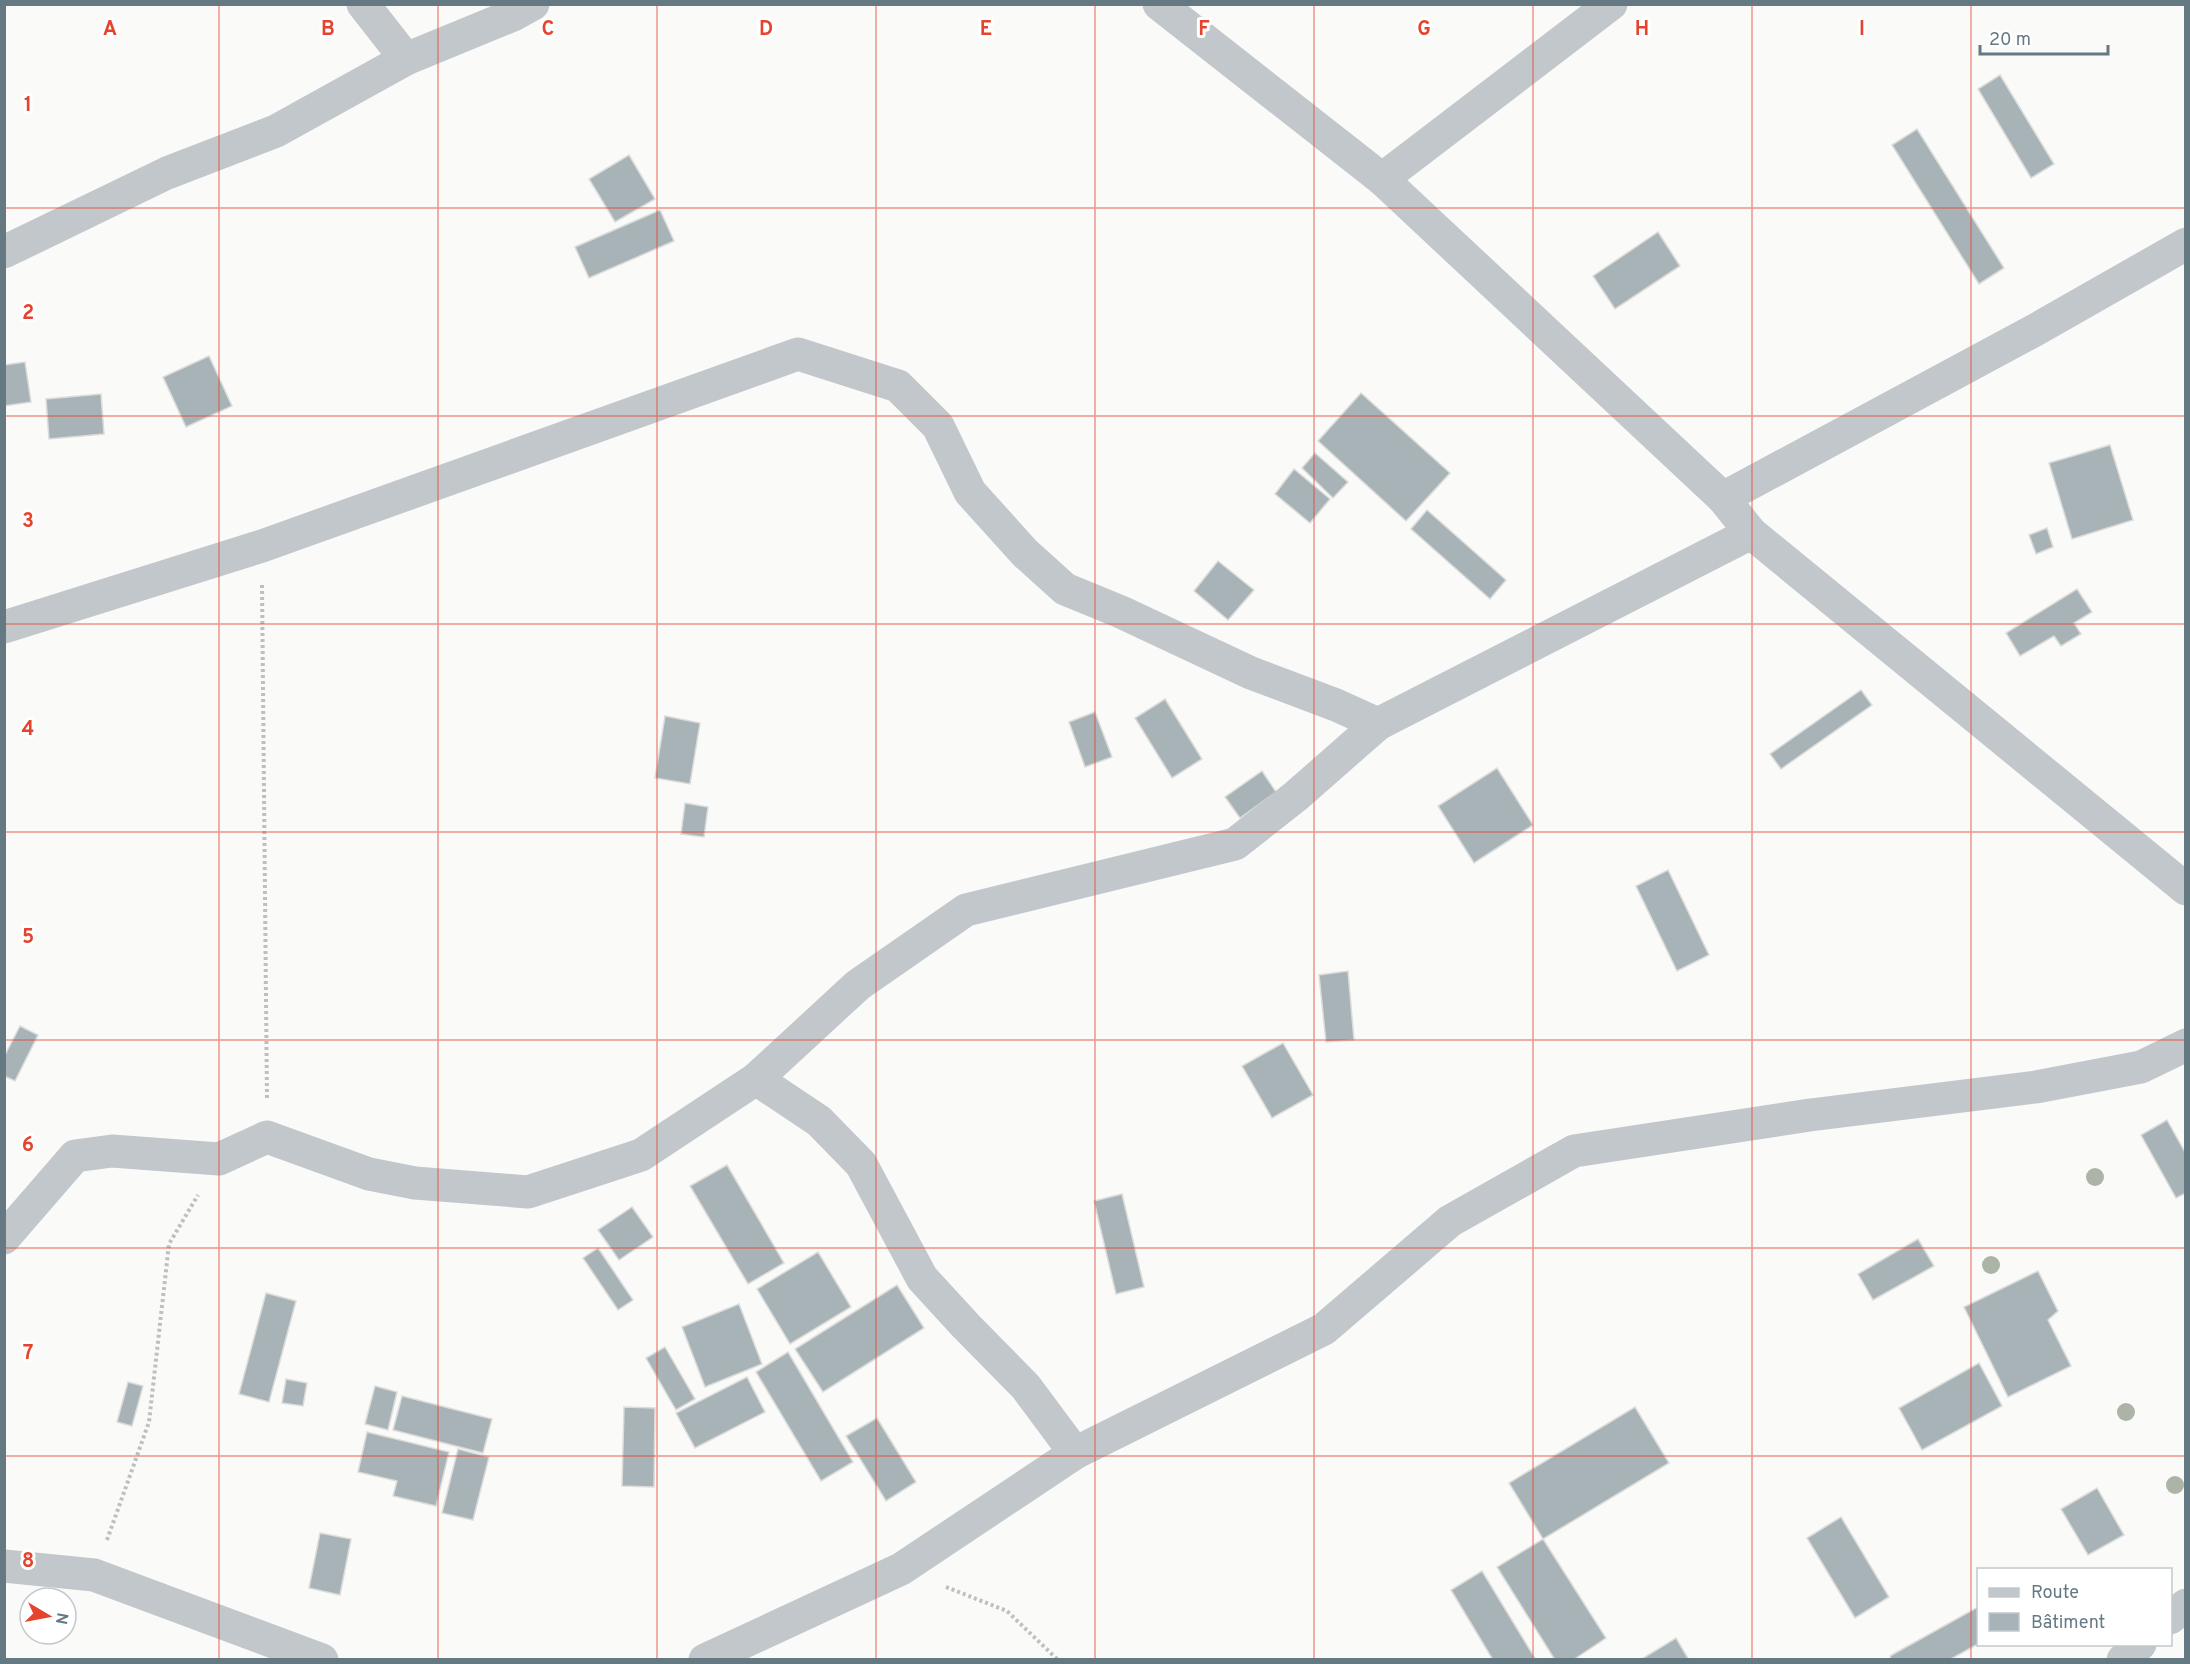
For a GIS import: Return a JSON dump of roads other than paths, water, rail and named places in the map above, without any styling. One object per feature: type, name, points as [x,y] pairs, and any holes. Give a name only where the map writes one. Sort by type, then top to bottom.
[{"type":"street","points":[[363,4],[406,59]]},
{"type":"street","points":[[4,252],[167,173],[276,131],[406,59],[513,15],[533,4]]},
{"type":"street","points":[[1159,4],[1382,179],[1722,498],[1751,533],[2186,888]]},
{"type":"street","points":[[1382,179],[1611,4]]},
{"type":"street","points":[[1722,498],[2037,329],[2186,244]]},
{"type":"street","points":[[4,627],[262,546],[798,354],[898,386],[938,426],[970,492],[1025,554],[1065,589],[1121,612],[1251,673],[1336,705],[1378,724]]},
{"type":"street","points":[[4,1238],[75,1156],[112,1151],[219,1159],[267,1137],[369,1174],[415,1183],[528,1192],[641,1155],[756,1079],[858,985],[966,910],[1235,844],[1296,796],[1378,724],[1751,533]]},
{"type":"street","points":[[705,1659],[901,1569],[1075,1453],[1324,1329],[1450,1221],[1574,1151],[1810,1115],[2036,1087],[2141,1067],[2186,1045]]},
{"type":"street","points":[[756,1079],[819,1121],[861,1164],[922,1278],[1026,1387],[1075,1453]]},
{"type":"street","points":[[4,1566],[94,1575],[322,1659]]},
{"type":"street","points":[[2172,1616],[2186,1605]]},
{"type":"street","points":[[2123,1659],[2138,1646]]}]
